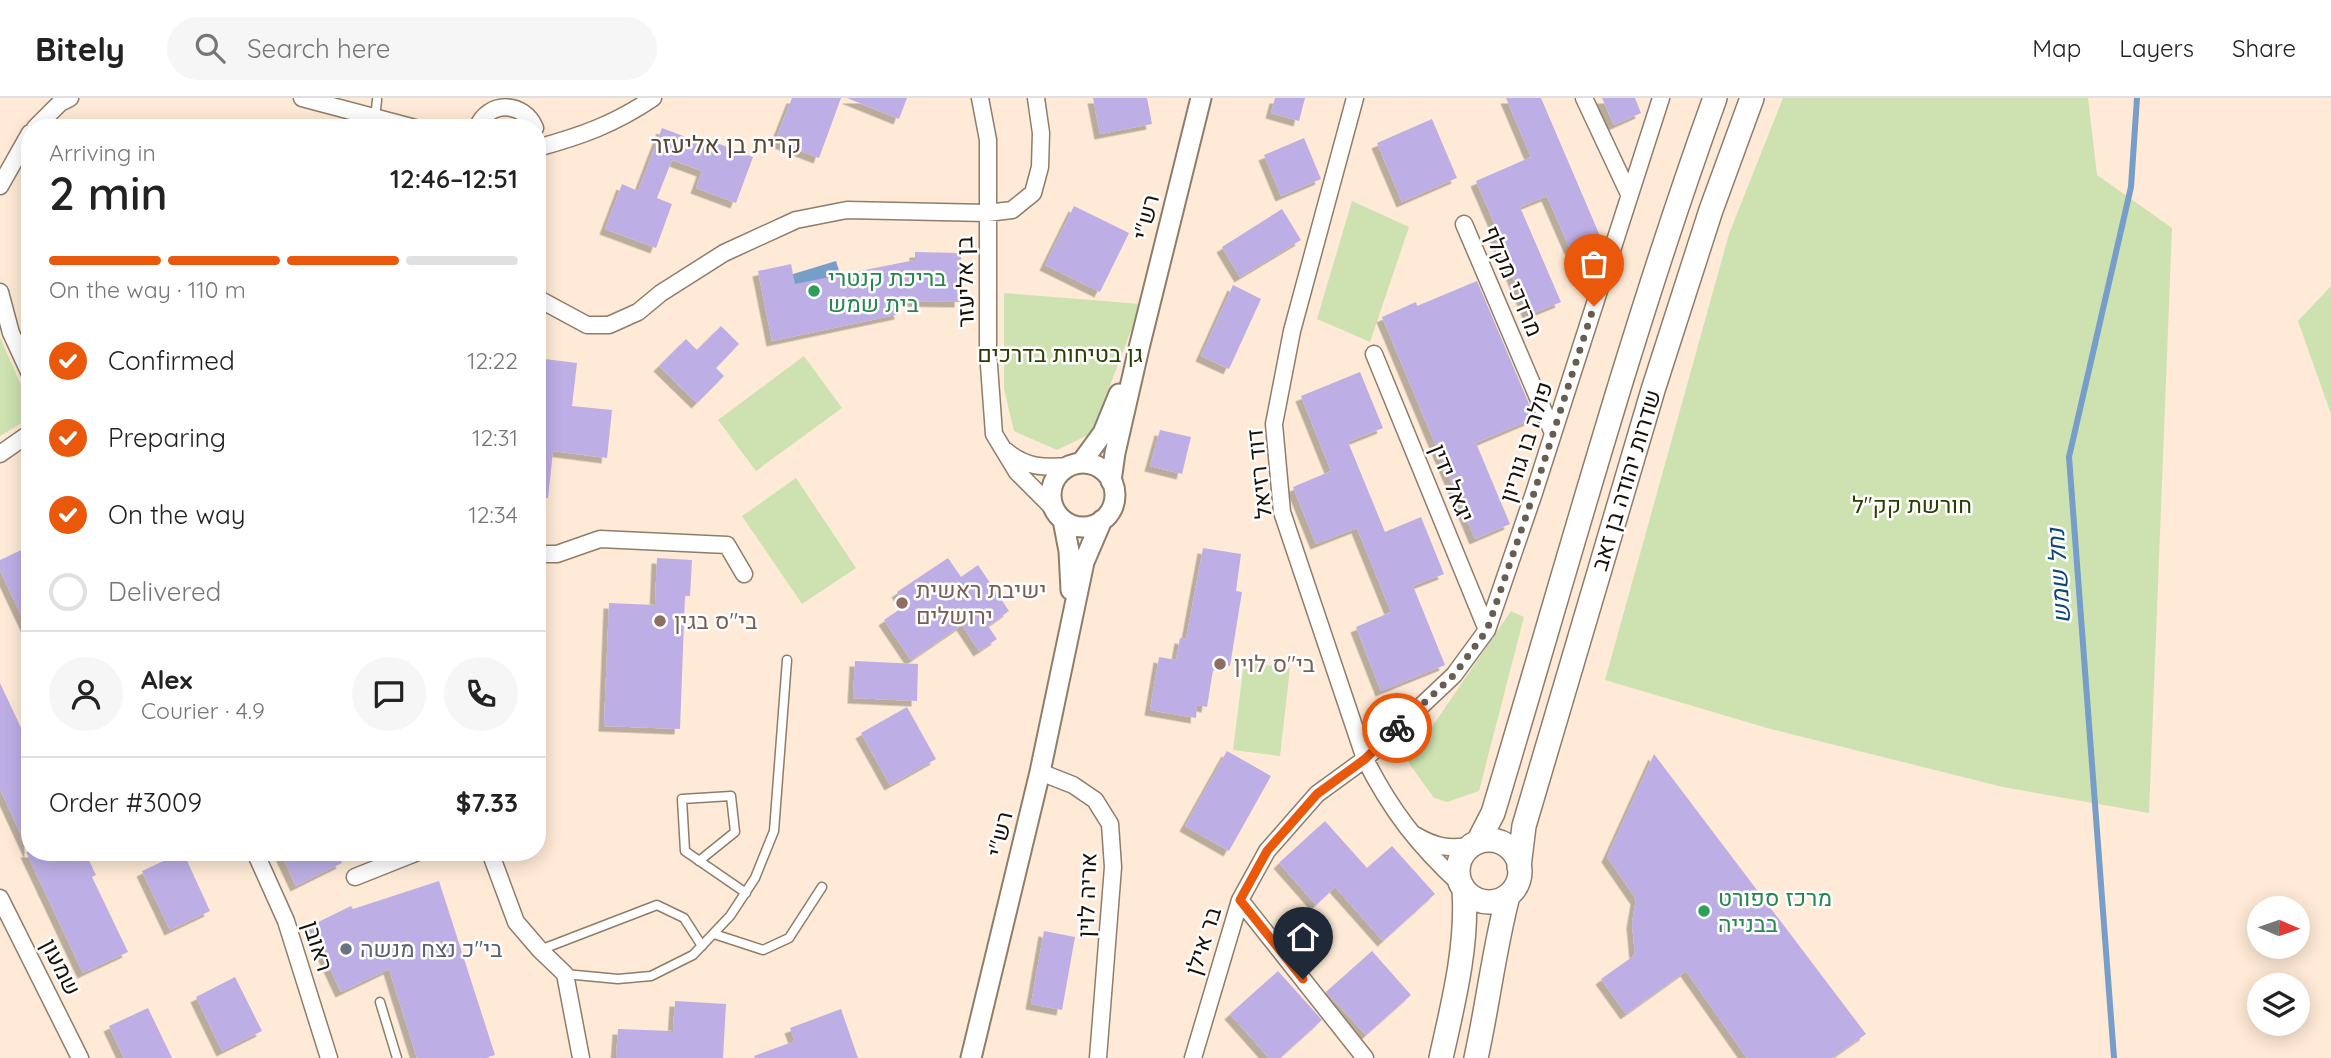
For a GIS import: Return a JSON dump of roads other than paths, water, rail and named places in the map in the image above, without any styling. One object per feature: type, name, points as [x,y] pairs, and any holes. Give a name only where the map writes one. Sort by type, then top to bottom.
[{"type":"main road","name":"שדרות יהודה בן זאב","points":[[1475,843],[1493,813],[1596,459],[1651,282],[1715,98]]},
{"type":"main road","name":"שדרות יהודה בן זאב","points":[[1519,867],[1524,826],[1625,481],[1707,222],[1752,98]]},
{"type":"main road","points":[[1441,1058],[1453,1003],[1465,911],[1458,867],[1466,850],[1475,843],[1487,840],[1512,850],[1519,867],[1518,882],[1508,896],[1500,926],[1476,1058]]},
{"type":"main road","points":[[1462,888],[1480,901],[1489,903],[1508,896]]},
{"type":"street","points":[[44,119],[60,103],[70,98]]},
{"type":"street","points":[[302,98],[363,119]]},
{"type":"street","points":[[546,145],[579,136],[626,116],[653,98]]},
{"type":"street","name":"בן אליעזר","points":[[980,98],[988,140],[988,352],[994,434],[1017,472],[1059,514]]},
{"type":"street","name":"בן אליעזר","points":[[987,213],[1012,210],[1033,194],[1040,167],[1041,133],[1036,98]]},
{"type":"street","name":"רש\"י","points":[[1111,481],[1139,348],[1201,98]]},
{"type":"street","name":"דוד רזיאל","points":[[1355,98],[1292,331],[1274,424],[1282,512],[1365,759],[1407,830],[1462,888]]},
{"type":"street","points":[[1584,98],[1629,194]]},
{"type":"street","name":"פולה בו גוריון","points":[[1365,759],[1454,675],[1487,630],[1661,98]]},
{"type":"street","points":[[484,113],[520,104],[531,119]]},
{"type":"street","points":[[0,186],[21,149]]},
{"type":"street","points":[[546,303],[587,325],[609,325],[638,312],[661,293],[724,253],[796,220],[847,210],[987,213]]},
{"type":"street","name":"מרדכי מקלף","points":[[1464,224],[1553,433]]},
{"type":"street","points":[[0,292],[11,333],[21,355]]},
{"type":"street","name":"רש\"י","points":[[1076,464],[1103,433],[1139,348]]},
{"type":"street","name":"יגאל ידין","points":[[1374,354],[1487,630]]},
{"type":"street","points":[[994,434],[1002,448],[1014,458],[1032,466],[1043,468],[1076,464],[1099,467],[1111,481],[1114,499],[1112,507],[1101,520],[1082,527],[1072,525],[1059,514],[1051,489],[1061,471],[1076,464]]},
{"type":"street","points":[[0,454],[21,439]]},
{"type":"street","name":"רש\"י","points":[[1059,514],[1069,551],[1071,620]]},
{"type":"street","name":"רש\"י","points":[[971,1058],[1040,772],[1084,562],[1101,520]]},
{"type":"street","points":[[546,554],[557,554],[600,539],[727,545],[744,574]]},
{"type":"street","name":"בר אילן","points":[[1193,1058],[1240,900],[1267,851],[1317,794],[1365,759]]},
{"type":"street","name":"אריה לוין","points":[[1040,772],[1073,785],[1095,800],[1110,824],[1113,867],[1098,1058]]},
{"type":"street","points":[[1407,830],[1438,846],[1460,848],[1475,843]]},
{"type":"street","name":"ראובן","points":[[259,861],[286,921],[329,1058]]},
{"type":"street","points":[[355,877],[395,861]]},
{"type":"street","points":[[493,861],[516,922],[565,974],[581,1058]]},
{"type":"street","name":"שמעון","points":[[0,898],[80,1058]]},
{"type":"street","points":[[1240,900],[1365,1058]]},
{"type":"lane","points":[[375,119],[377,100]]},
{"type":"lane","points":[[565,974],[618,979],[651,976],[693,955],[730,916],[755,878],[774,831],[787,660]]},
{"type":"lane","points":[[699,861],[735,832],[731,796],[682,799],[685,851],[699,861],[746,893]]},
{"type":"lane","points":[[714,934],[763,950],[789,938],[822,887]]},
{"type":"lane","points":[[540,950],[657,905],[684,918],[702,946]]},
{"type":"lane","points":[[380,1002],[397,1058]]},
{"type":"water","name":"בריכת קנטרי בית שמש","points":[[836,261],[849,303],[792,320],[780,278]]},
{"type":"waterway","name":"נחל שמש","points":[[2114,1058],[2069,457],[2131,187],[2137,98]]},
{"type":"place","name":"בריכת קנטרי בית שמש","points":[[814,291]]},
{"type":"place","name":"ישיבת ראשית ירושלים","points":[[902,603]]},
{"type":"place","name":"בי\"ס בגין","points":[[660,621]]},
{"type":"place","name":"בי\"ס לוין","points":[[1220,664]]},
{"type":"place","name":"מרכז ספורט בבנייה","points":[[1704,911]]},
{"type":"place","name":"בי\"כ נצח מנשה","points":[[346,949]]},
{"type":"district","name":"קרית בן אליעזר","points":[[726,145]]},
{"type":"park label","name":"גן בטיחות בדרכים","points":[[1060,354]]},
{"type":"park label","name":"חורשת קק\"ל","points":[[1912,505]]}]
